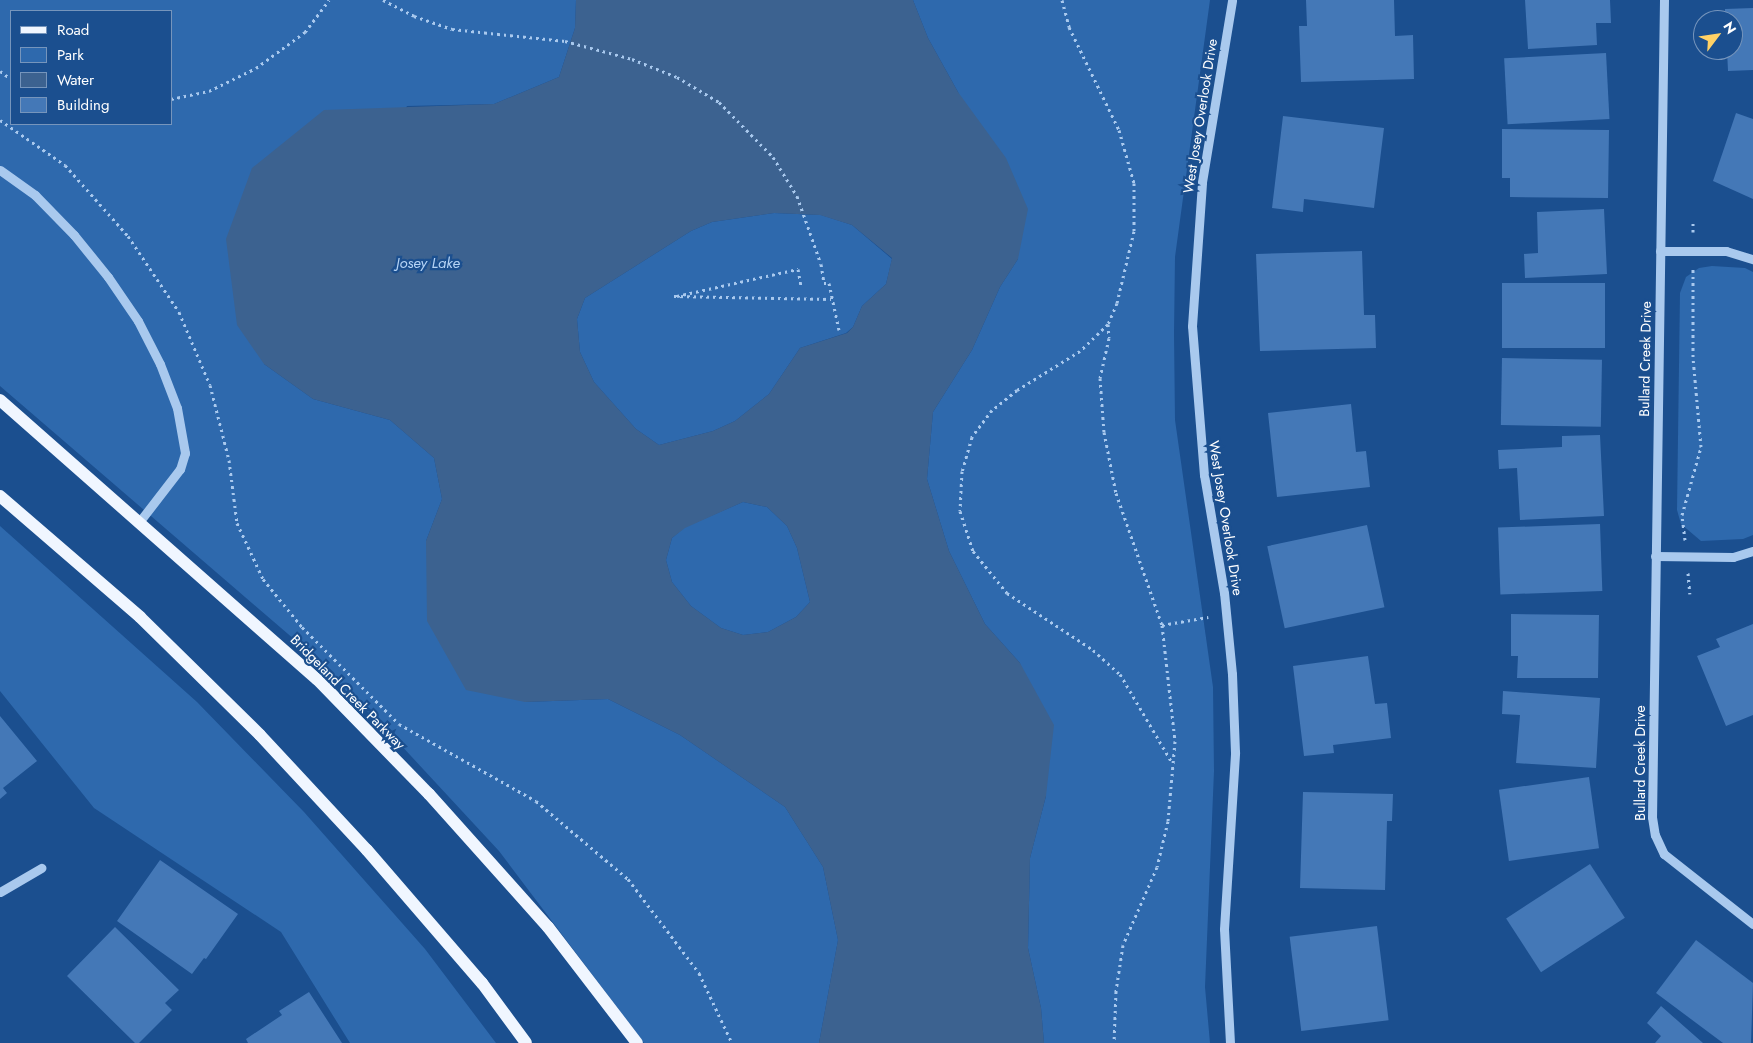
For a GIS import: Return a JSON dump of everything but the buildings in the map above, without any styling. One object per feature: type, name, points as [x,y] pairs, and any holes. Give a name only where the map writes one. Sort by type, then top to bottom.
[{"type":"main road","name":"Bridgeland Creek Parkway","points":[[0,400],[140,521],[317,679],[429,794],[548,927],[637,1043]]},
{"type":"main road","points":[[0,496],[140,617],[260,735],[380,864],[482,983],[526,1043]]},
{"type":"street","name":"West Josey Overlook Drive","points":[[1230,1043],[1224,929],[1235,752],[1225,614],[1204,475],[1192,326],[1202,182],[1232,0]]},
{"type":"street","name":"Bullard Creek Drive","points":[[1664,0],[1652,817],[1655,835],[1664,854],[1677,867],[1753,924]]},
{"type":"street","points":[[0,170],[35,195],[74,235],[108,277],[138,321],[160,364],[176,408],[185,453],[180,469],[140,521]]},
{"type":"street","points":[[1660,251],[1726,251],[1753,258]]},
{"type":"street","points":[[1656,556],[1733,557],[1753,551]]},
{"type":"street","points":[[0,892],[41,868]]},
{"type":"path","points":[[172,99],[209,91],[256,68],[305,32],[329,0]]},
{"type":"path","points":[[383,0],[414,16],[452,29],[486,35],[565,41],[596,49],[677,77],[719,102],[773,157],[797,196],[822,264],[824,283],[829,283],[839,330]]},
{"type":"path","points":[[1062,0],[1069,27],[1119,130],[1134,183],[1134,231],[1117,303],[1108,324],[1080,351],[1017,390],[992,410],[970,445],[962,471],[960,511],[973,551],[1006,592],[1093,650],[1120,674],[1171,761]]},
{"type":"path","points":[[0,120],[65,165],[128,236],[179,312],[210,385],[229,460],[237,523],[263,579],[302,627],[398,724],[536,801],[628,879],[699,973],[732,1043]]},
{"type":"path","points":[[1690,594],[1682,515],[1700,446],[1693,358],[1694,221]]},
{"type":"path","points":[[800,286],[798,269],[674,296],[831,299]]},
{"type":"path","points":[[1108,324],[1109,338],[1100,378],[1104,432],[1116,493],[1162,625],[1175,740],[1171,761],[1168,821],[1157,867],[1123,945],[1116,990],[1114,1043]]},
{"type":"path","points":[[1162,625],[1225,614]]},
{"type":"green space","points":[[0,0],[576,0],[575,28],[559,77],[494,104],[407,106],[264,364],[313,399],[390,420],[434,458],[442,499],[426,541],[525,702],[608,699],[680,735],[785,807],[823,867],[838,940],[819,1043],[644,1043],[499,851],[398,742],[295,640],[0,386]]},
{"type":"green space","points":[[913,0],[1210,0],[1175,257],[1174,334],[1175,420],[1213,687],[1214,771],[1205,987],[1210,1043],[1044,1043],[1041,1008],[1028,948],[1030,858],[1046,796],[1020,663],[985,624],[949,551],[927,479],[933,412],[972,350],[1000,287],[1018,259],[958,92],[928,38]]},
{"type":"green space","points":[[774,213],[821,215],[852,225],[892,259],[886,284],[862,306],[853,327],[846,333],[800,348],[769,394],[735,421],[713,431],[659,445],[636,429],[594,382],[580,352],[577,319],[585,298],[691,231],[712,222]]},
{"type":"green space","points":[[1712,266],[1745,268],[1753,272],[1753,535],[1743,539],[1701,541],[1681,524],[1677,510],[1680,293],[1686,277],[1699,268]]},
{"type":"green space","points":[[743,502],[767,507],[787,526],[797,548],[810,602],[796,617],[768,632],[743,635],[721,628],[691,606],[672,582],[666,560],[672,538],[685,527]]},
{"type":"green space","points":[[0,526],[197,702],[304,812],[425,949],[496,1043],[350,1043],[281,932],[94,808],[0,691]]},
{"type":"water","name":"Josey Lake","points":[[576,0],[913,0],[928,38],[958,92],[1006,158],[1028,209],[1018,259],[1000,287],[972,350],[933,412],[927,479],[949,551],[985,624],[1020,663],[1054,725],[1046,796],[1030,858],[1028,948],[1041,1008],[1044,1043],[819,1043],[838,940],[823,867],[785,807],[680,735],[608,699],[525,702],[466,690],[427,621],[426,541],[442,499],[434,458],[390,420],[313,399],[264,364],[237,325],[226,239],[252,168],[324,110],[494,104],[559,77],[575,28]],"holes":[[[774,213],[820,215],[852,225],[892,258],[886,284],[862,306],[853,327],[847,333],[800,348],[769,394],[735,421],[713,431],[659,445],[636,429],[594,382],[580,352],[577,319],[585,298],[691,231],[712,222]],[[743,502],[767,507],[787,526],[797,548],[810,602],[796,617],[768,632],[743,635],[721,628],[691,606],[672,582],[666,560],[672,538],[685,528]]]}]
